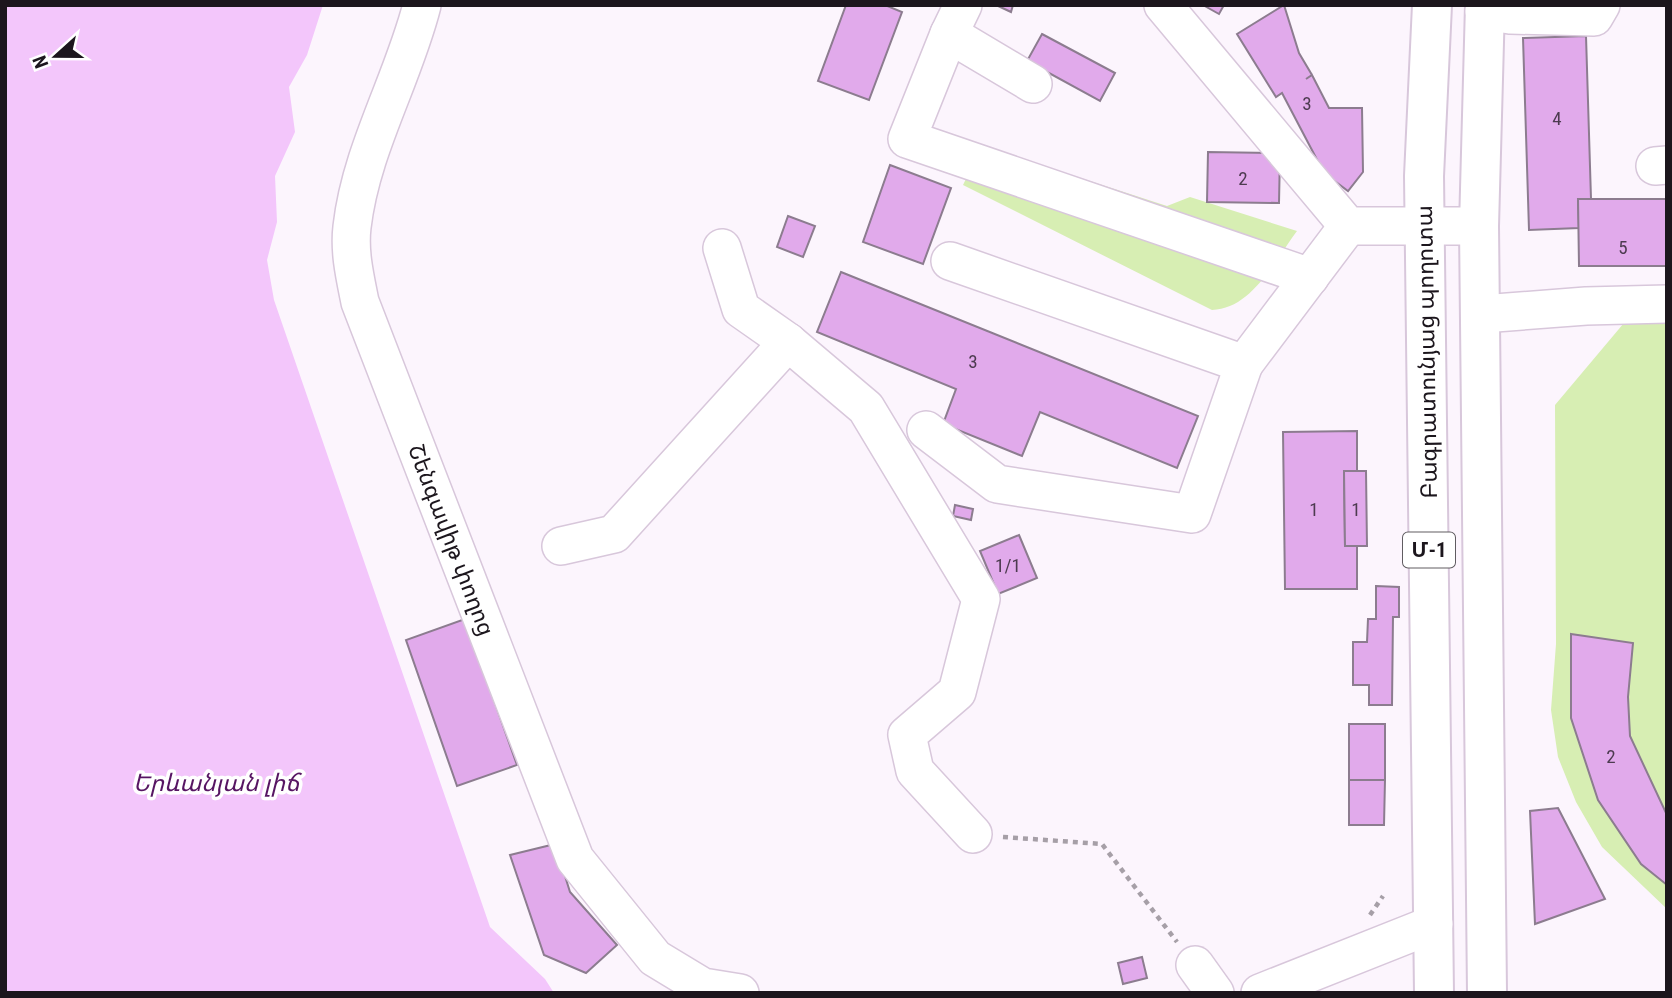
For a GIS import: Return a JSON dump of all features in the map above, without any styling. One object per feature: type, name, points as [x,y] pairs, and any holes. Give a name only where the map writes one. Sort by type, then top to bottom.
[{"type":"main road","name":"Բագրատունյաց պողոտա","points":[[1432,5],[1424,176],[1434,993]]},
{"type":"main road","name":"Մ-1","points":[[1484,8],[1479,226],[1487,993]]},
{"type":"street","name":"Շենգավիթ փողոց","points":[[422,5],[372,147],[357,203],[352,228],[352,258],[360,302],[575,859],[655,958],[703,986],[740,993]]},
{"type":"street","points":[[1163,5],[1348,226],[1479,226]]},
{"type":"street","points":[[1484,8],[1510,15],[1594,17],[1601,5]]},
{"type":"street","points":[[1032,83],[956,20],[907,139],[1310,277]]},
{"type":"street","points":[[926,430],[997,484],[1192,513],[1244,364],[1348,226]]},
{"type":"street","points":[[722,248],[741,309],[788,342],[866,408],[981,599],[957,692],[907,735],[915,771],[973,834]]},
{"type":"street","points":[[950,261],[1244,364]]},
{"type":"street","points":[[1482,314],[1586,306],[1667,304]]},
{"type":"street","points":[[561,546],[614,534],[788,342]]},
{"type":"street","points":[[1260,993],[1382,942],[1434,924]]},
{"type":"path","points":[[973,834],[1102,844],[1205,979]]},
{"type":"green space","points":[[982,146],[1167,206],[1190,197],[1297,231],[1251,292],[1226,308],[1212,310],[963,185]]},
{"type":"green space","points":[[1629,317],[1667,317],[1667,909],[1602,847],[1576,802],[1558,757],[1551,710],[1556,644],[1555,405]]},
{"type":"water","name":"Երևանյան լիճ","points":[[5,5],[323,5],[307,55],[289,87],[295,132],[275,176],[277,222],[267,260],[274,300],[490,927],[545,979],[554,993],[5,993]]},
{"type":"building","points":[[846,5],[885,5],[902,12],[869,100],[818,81]]},
{"type":"building","points":[[996,5],[1013,5],[1011,12]]},
{"type":"building","points":[[1203,5],[1224,5],[1219,14]]},
{"type":"building","points":[[1284,5],[1299,53],[1329,108],[1362,108],[1363,172],[1348,191],[1324,173],[1282,93],[1276,97],[1237,34]]},
{"type":"building","points":[[1042,34],[1115,73],[1100,101],[1027,61]]},
{"type":"building","points":[[1586,36],[1591,199],[1578,199],[1579,228],[1529,230],[1523,38]]},
{"type":"building","points":[[1208,152],[1280,153],[1279,203],[1207,202]]},
{"type":"building","points":[[890,165],[951,188],[923,264],[863,242]]},
{"type":"building","points":[[1578,199],[1667,199],[1667,266],[1579,266]]},
{"type":"building","points":[[788,216],[815,226],[803,257],[777,247]]},
{"type":"building","points":[[841,272],[1198,416],[1177,468],[1040,412],[1022,456],[943,424],[956,389],[817,332]]},
{"type":"building","points":[[1357,431],[1357,471],[1344,471],[1345,546],[1357,546],[1357,589],[1285,589],[1283,432]]},
{"type":"building","points":[[1344,471],[1366,471],[1367,546],[1345,546]]},
{"type":"building","points":[[955,505],[973,509],[971,520],[953,516]]},
{"type":"building","points":[[1019,535],[1037,578],[998,594],[980,551]]},
{"type":"building","points":[[1376,586],[1399,587],[1399,617],[1393,617],[1392,705],[1369,705],[1369,685],[1353,685],[1353,642],[1367,642],[1368,619],[1376,619]]},
{"type":"building","points":[[465,619],[517,765],[457,786],[406,640]]},
{"type":"building","points":[[1571,634],[1633,643],[1628,697],[1630,736],[1667,815],[1667,885],[1641,864],[1598,800],[1571,718]]},
{"type":"building","points":[[1349,724],[1385,724],[1385,780],[1349,780]]},
{"type":"building","points":[[1349,780],[1385,780],[1384,825],[1349,825]]},
{"type":"building","points":[[1558,808],[1605,899],[1535,924],[1530,811]]},
{"type":"building","points":[[555,844],[570,892],[617,945],[586,973],[544,955],[510,855]]},
{"type":"building","points":[[1142,957],[1147,978],[1123,984],[1118,963]]}]
